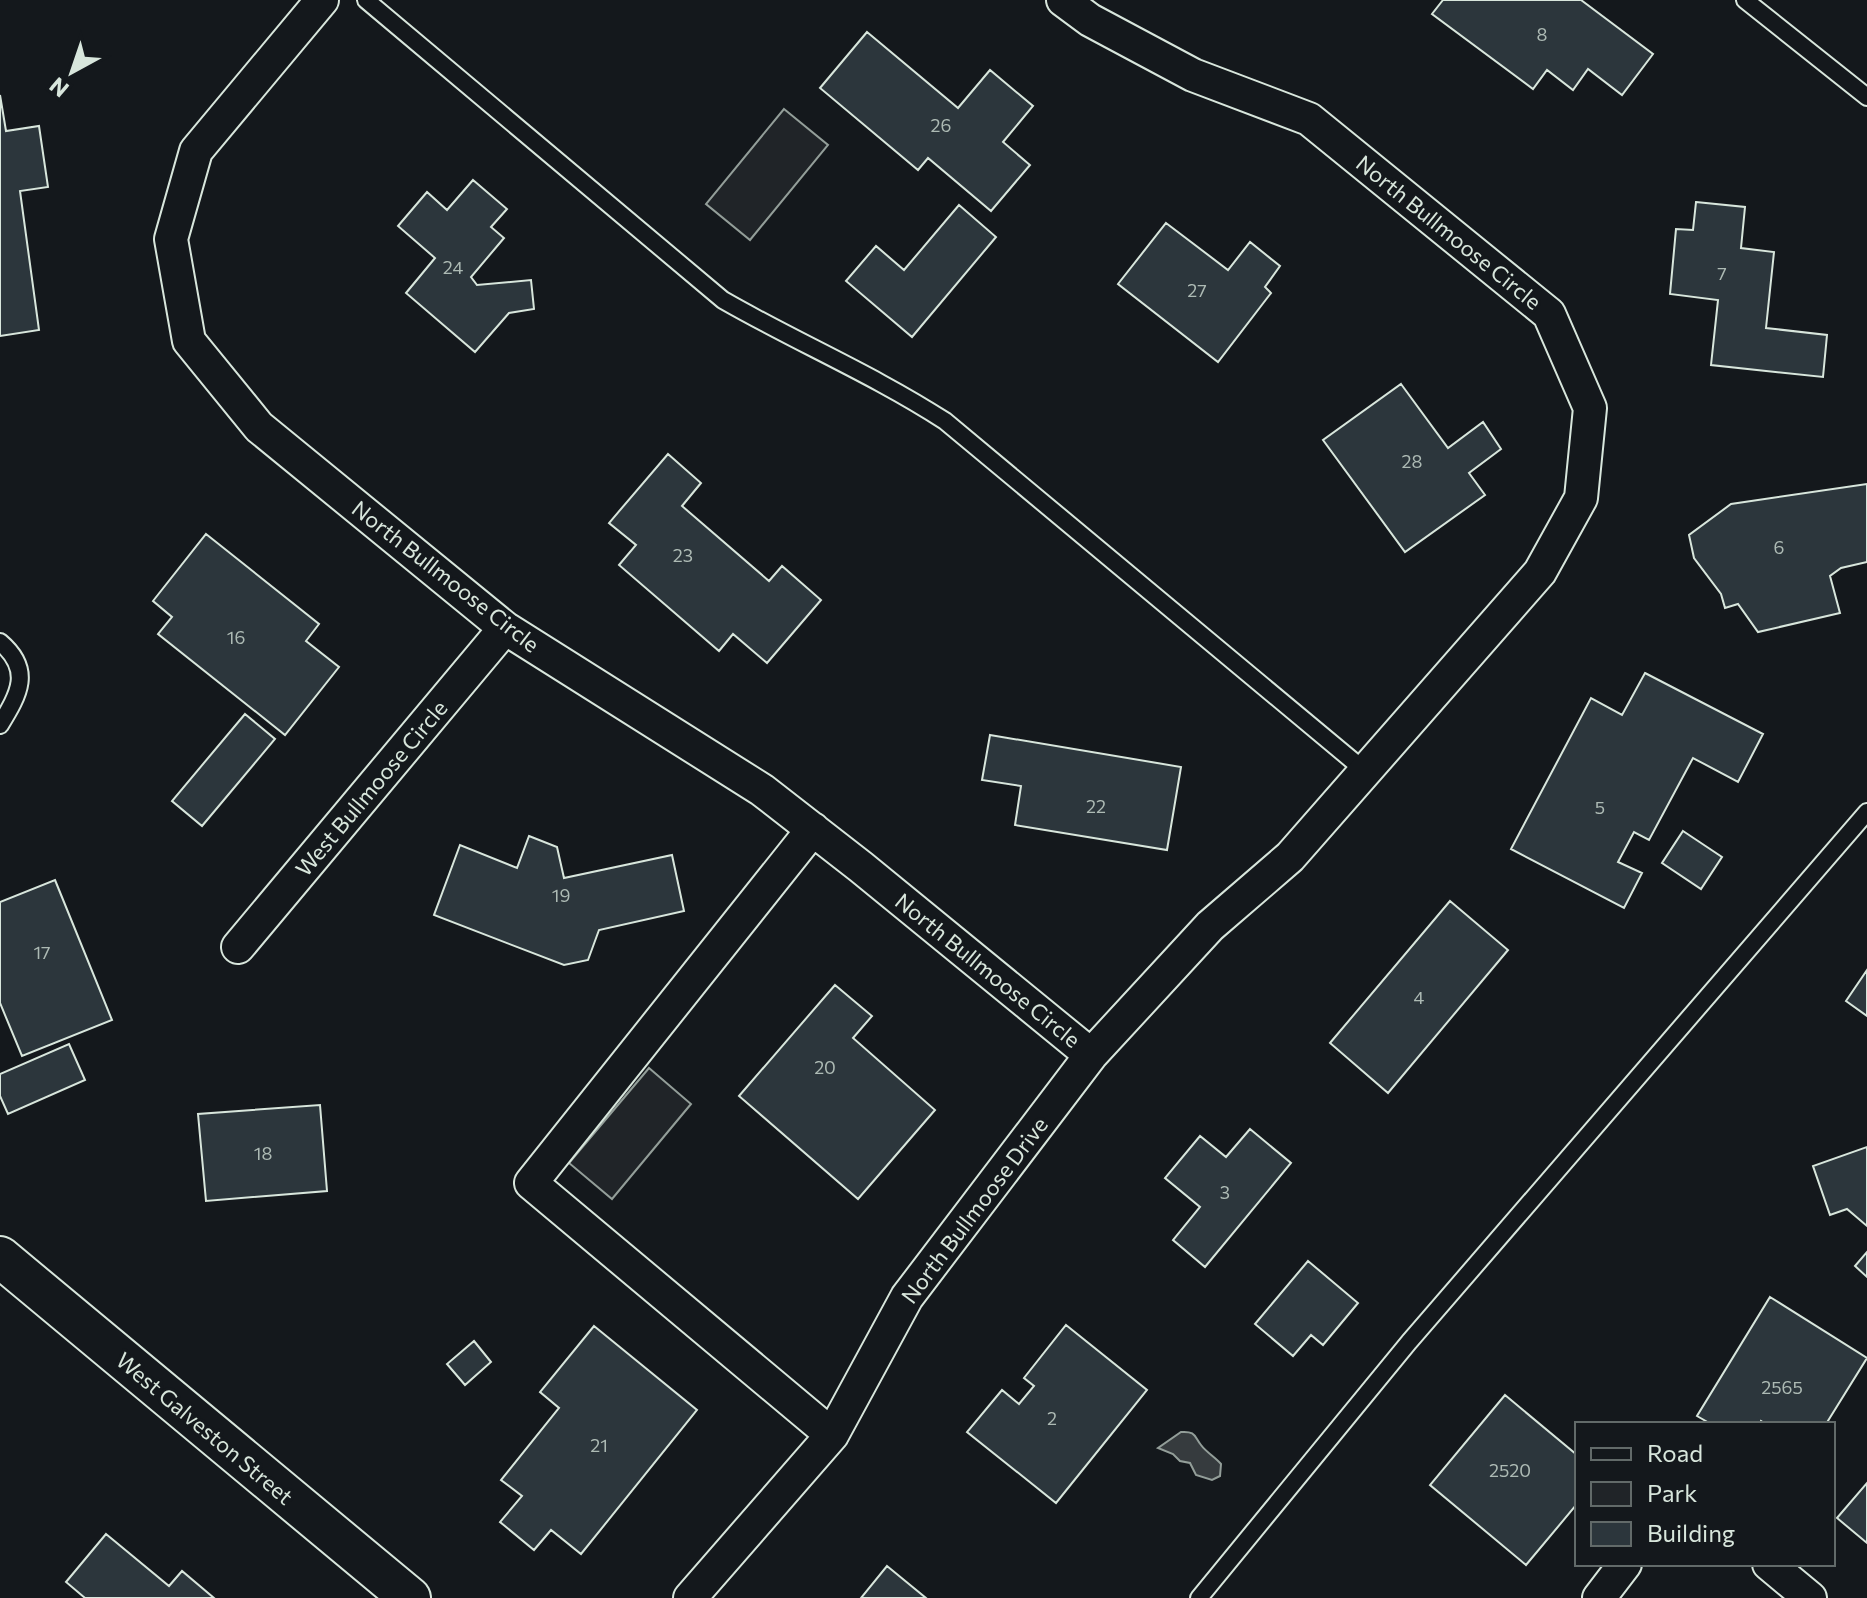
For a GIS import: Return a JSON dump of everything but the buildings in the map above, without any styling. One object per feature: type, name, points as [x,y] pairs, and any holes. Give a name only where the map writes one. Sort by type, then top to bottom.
[{"type":"street","name":"North Bullmoose Circle","points":[[322,0],[196,151],[171,239],[189,341],[259,427],[505,628],[762,790],[1091,1055],[1210,926],[1290,857],[1540,572],[1581,498],[1590,408],[1549,314],[1309,119],[1193,75],[1090,20],[1063,0]]},
{"type":"street","name":"West Bullmoose Circle","points":[[238,947],[505,628]]},
{"type":"street","points":[[813,829],[531,1183],[832,1435]]},
{"type":"street","name":"North Bullmoose Drive","points":[[690,1598],[832,1435],[907,1297],[1091,1055]]},
{"type":"street","name":"West Galveston Street","points":[[0,1257],[410,1598]]},
{"type":"street","points":[[1599,1598],[1623,1566]]},
{"type":"street","points":[[1771,1566],[1810,1598]]},
{"type":"lane","points":[[366,0],[723,300],[779,333],[901,392],[945,421],[1365,771]]},
{"type":"lane","points":[[1745,0],[1867,97]]},
{"type":"lane","points":[[0,642],[12,652],[22,677],[15,701],[0,725]]},
{"type":"lane","points":[[1199,1598],[1409,1342],[1867,812]]},
{"type":"green space","points":[[784,109],[828,145],[750,240],[706,204]]},
{"type":"green space","points":[[649,1068],[691,1104],[612,1199],[569,1163]]},
{"type":"shaded area","points":[[1181,1432],[1194,1435],[1221,1464],[1220,1476],[1212,1480],[1196,1475],[1190,1463],[1180,1461],[1173,1454],[1158,1448]]}]
